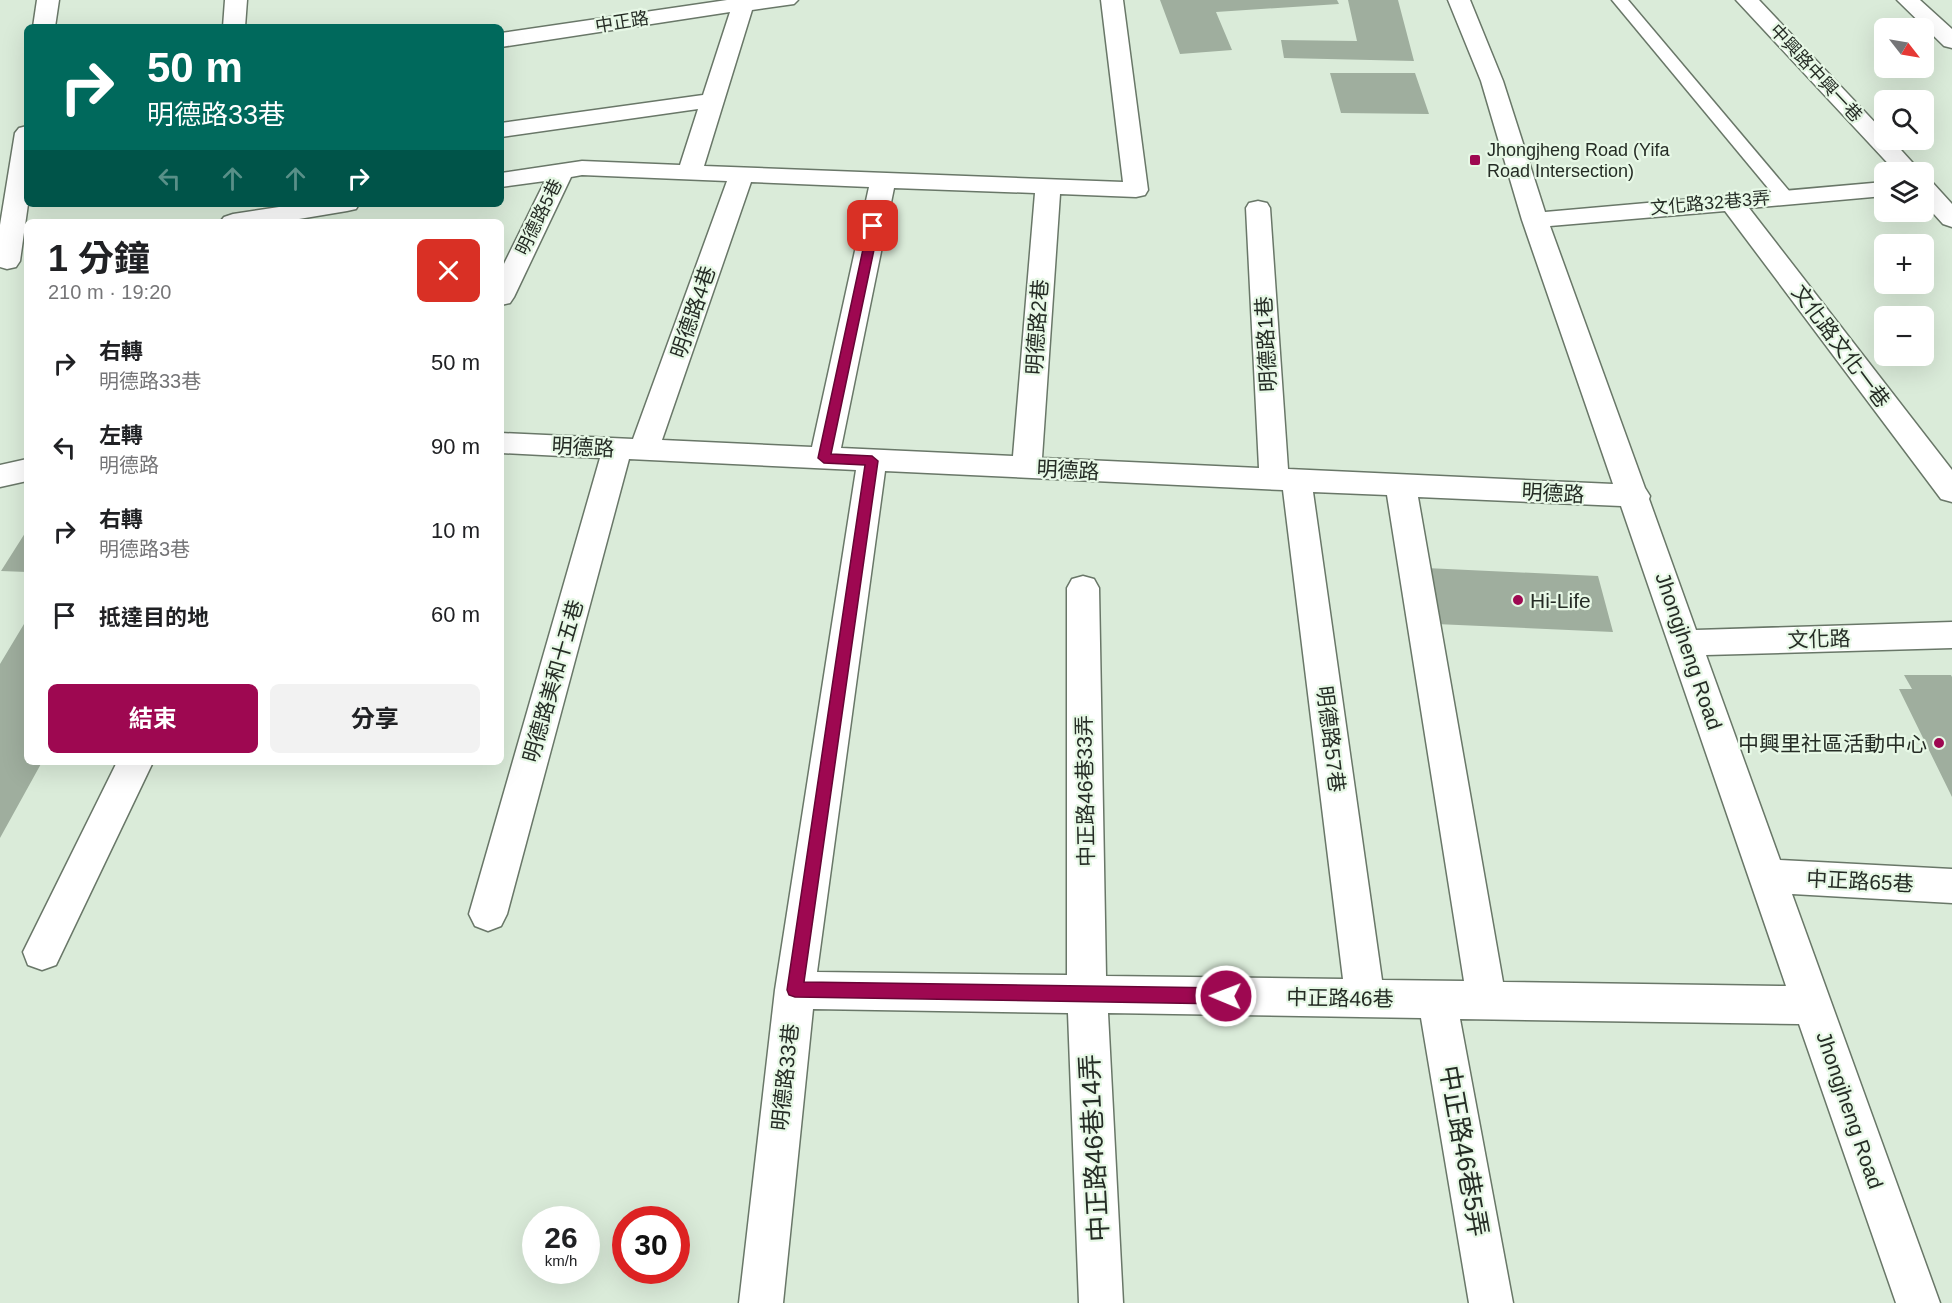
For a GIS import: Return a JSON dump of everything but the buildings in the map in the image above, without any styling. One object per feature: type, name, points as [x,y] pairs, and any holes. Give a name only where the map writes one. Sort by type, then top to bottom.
[{"type":"street","points":[[44,24],[48,0]]},
{"type":"street","points":[[234,24],[236,0]]},
{"type":"street","name":"中正路","points":[[504,40],[743,4],[787,0]]},
{"type":"street","points":[[504,180],[582,168],[1136,190],[1112,0]]},
{"type":"street","name":"Jhongjheng Road","points":[[1459,0],[1492,81],[1535,220],[1635,496],[1918,1303]]},
{"type":"street","name":"中興路中興一巷","points":[[1747,0],[1900,162]]},
{"type":"street","points":[[1908,0],[1952,41]]},
{"type":"street","points":[[690,172],[743,4]]},
{"type":"street","points":[[504,130],[713,100]]},
{"type":"street","points":[[7,261],[24,152]]},
{"type":"street","name":"明德路5巷","points":[[504,291],[562,170]]},
{"type":"street","name":"明德路4巷","points":[[631,449],[742,174]]},
{"type":"street","points":[[824,458],[883,180]]},
{"type":"street","points":[[1934,185],[1952,183]]},
{"type":"street","name":"明德路2巷","points":[[1027,468],[1048,187]]},
{"type":"street","name":"文化路32巷3弄","points":[[1535,220],[1874,190]]},
{"type":"street","points":[[1934,199],[1952,219]]},
{"type":"street","name":"文化路文化一巷","points":[[1730,201],[1952,491]]},
{"type":"street","points":[[252,219],[327,207]]},
{"type":"street","name":"明德路1巷","points":[[1258,208],[1286,480]]},
{"type":"street","name":"明德路","points":[[504,443],[1635,496]]},
{"type":"street","name":"明德路美和十五巷","points":[[488,914],[631,449]]},
{"type":"street","name":"明德路33巷","points":[[761,1303],[795,990],[872,461]]},
{"type":"street","points":[[0,476],[24,471]]},
{"type":"street","name":"明德路57巷","points":[[1286,480],[1365,998]]},
{"type":"street","points":[[1401,486],[1487,1000]]},
{"type":"street","name":"中正路46巷33弄","points":[[1083,588],[1087,994]]},
{"type":"street","name":"文化路","points":[[1685,643],[1952,635]]},
{"type":"street","points":[[42,952],[134,765]]},
{"type":"street","name":"中正路65巷","points":[[1767,876],[1952,886]]},
{"type":"street","name":"中正路46巷","points":[[795,990],[1813,1005]]},
{"type":"street","name":"中正路46巷14弄","points":[[1087,994],[1101,1303]]},
{"type":"street","name":"中正路46巷5弄","points":[[1437,999],[1491,1303]]},
{"type":"lane","points":[[1620,0],[1784,196]]},
{"type":"place","name":"Jhongjheng Road (Yifa Road Intersection)","points":[[1475,160]]},
{"type":"place","name":"Hi-Life","points":[[1518,600]]},
{"type":"place","name":"中興里社區活動中心","points":[[1939,743]]},
{"type":"route","points":[[873,226],[824,458],[872,461],[795,990],[1226,996]]}]
